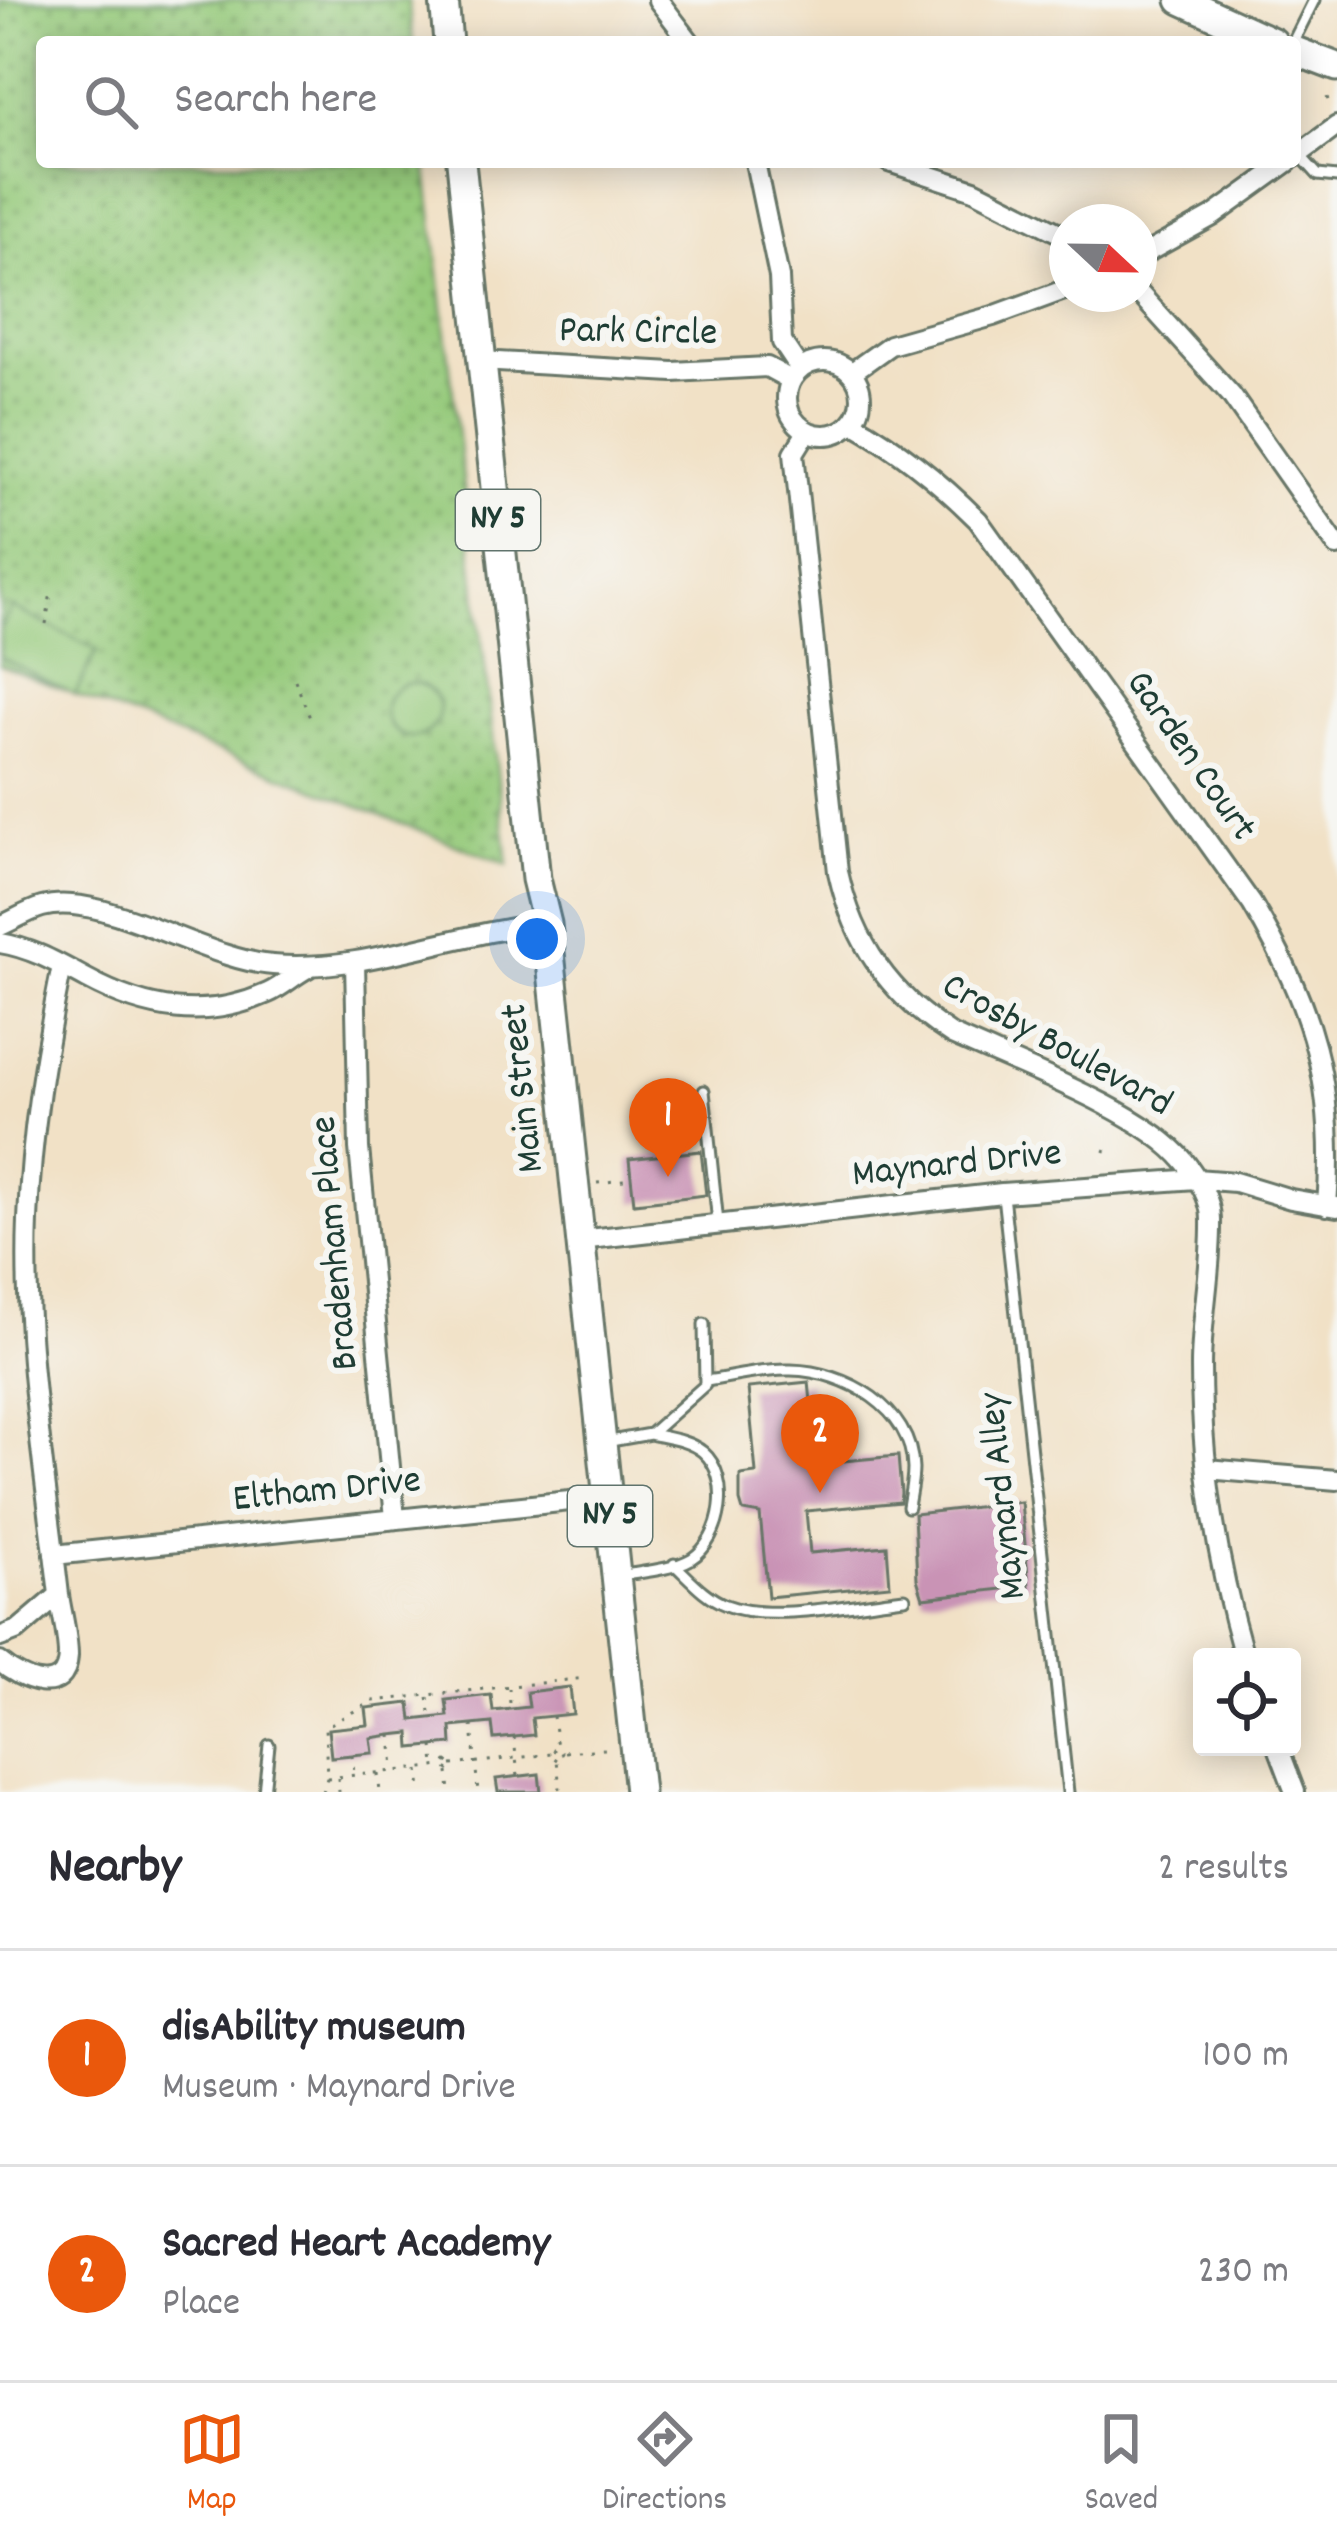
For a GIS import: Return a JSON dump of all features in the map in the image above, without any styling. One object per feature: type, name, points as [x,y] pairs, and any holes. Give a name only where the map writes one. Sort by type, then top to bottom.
[{"type":"main road","points":[[444,0],[447,36]]},
{"type":"main road","points":[[1181,0],[1261,36]]},
{"type":"main road","points":[[1301,53],[1337,67]]},
{"type":"main road","name":"Main Street","points":[[461,168],[639,1792]]},
{"type":"street","points":[[658,0],[685,36]]},
{"type":"street","points":[[1301,153],[1337,127]]},
{"type":"street","name":"Crosby Boulevard","points":[[756,168],[779,277],[782,342],[796,374],[787,403],[790,415],[807,432],[794,454],[838,872],[855,931],[883,976],[927,1018],[952,1035],[1146,1127],[1184,1160],[1205,1192],[1212,1216],[1201,1365],[1207,1468],[1215,1532],[1242,1648]]},
{"type":"street","points":[[907,168],[974,190],[1049,228]]},
{"type":"street","points":[[1157,247],[1214,216],[1280,168]]},
{"type":"street","points":[[852,372],[890,345],[1049,296]]},
{"type":"street","points":[[1156,312],[1231,394],[1337,546]]},
{"type":"street","points":[[796,374],[821,360],[843,365],[852,372],[861,392],[862,403],[853,423],[836,434],[807,432]]},
{"type":"street","name":"Park Circle","points":[[482,361],[654,371],[766,367],[796,374]]},
{"type":"street","name":"Garden Court","points":[[853,423],[883,440],[978,520],[1263,924],[1302,998],[1324,1074],[1332,1206]]},
{"type":"street","points":[[0,926],[42,907],[84,904],[220,955],[273,965],[312,966],[355,962],[505,927],[547,924]]},
{"type":"street","points":[[0,943],[32,951],[114,994],[172,1012],[253,999],[312,966]]},
{"type":"street","name":"Bradenham Place","points":[[355,962],[361,1171],[395,1518]]},
{"type":"street","points":[[0,1662],[38,1684],[51,1684],[63,1674],[68,1661],[31,1356],[28,1224],[37,1092],[62,966]]},
{"type":"street","name":"Maynard Drive","points":[[580,1240],[1002,1193],[1196,1179],[1235,1182],[1332,1206]]},
{"type":"street","points":[[1207,1468],[1337,1480]]},
{"type":"street","name":"Eltham Drive","points":[[54,1555],[608,1497]]},
{"type":"street","points":[[0,1637],[18,1630],[59,1595]]},
{"type":"street","points":[[1281,1756],[1295,1792]]},
{"type":"lane","points":[[1296,36],[1314,0]]},
{"type":"lane","points":[[1301,163],[1318,175],[1337,178]]},
{"type":"lane","points":[[704,1091],[718,1224]]},
{"type":"lane","name":"Maynard Alley","points":[[1002,1193],[1068,1792]]},
{"type":"lane","points":[[650,1434],[706,1381],[704,1324]]},
{"type":"lane","points":[[706,1381],[791,1370],[840,1377],[878,1400],[899,1427],[913,1464],[908,1507]]},
{"type":"lane","points":[[602,1442],[650,1434],[692,1444],[708,1456],[721,1491],[719,1514],[703,1549],[688,1562],[616,1577]]},
{"type":"lane","points":[[674,1564],[706,1594],[747,1610],[773,1612],[905,1598]]},
{"type":"lane","points":[[264,1792],[269,1745]]},
{"type":"path","points":[[46,624],[51,592]]},
{"type":"path","points":[[295,680],[312,723]]},
{"type":"path","points":[[595,1183],[624,1180]]},
{"type":"path","points":[[323,1792],[325,1727],[373,1701],[586,1678]]},
{"type":"path","points":[[508,1686],[510,1704]]},
{"type":"path","points":[[428,1695],[430,1712]]},
{"type":"path","points":[[503,1705],[518,1703]]},
{"type":"path","points":[[421,1713],[438,1711]]},
{"type":"path","points":[[553,1716],[556,1748],[562,1753],[605,1749]]},
{"type":"path","points":[[472,1725],[478,1792]]},
{"type":"path","points":[[391,1735],[394,1771]]},
{"type":"path","points":[[514,1737],[518,1777]]},
{"type":"path","points":[[433,1746],[435,1766]]},
{"type":"path","points":[[327,1778],[551,1754],[556,1748]]},
{"type":"path","points":[[557,1760],[562,1753]]},
{"type":"path","points":[[551,1754],[557,1760],[560,1789]]},
{"type":"path","points":[[352,1755],[354,1775]]},
{"type":"path","points":[[448,1767],[450,1792]]},
{"type":"path","points":[[418,1768],[421,1792]]},
{"type":"path","points":[[378,1772],[380,1792]]},
{"type":"path","points":[[338,1776],[340,1792]]},
{"type":"green space","points":[[0,0],[408,0],[412,36],[36,36],[36,168],[427,168],[508,865],[0,665]]},
{"type":"green space","points":[[12,607],[97,650],[75,695],[0,657],[0,631]]},
{"type":"green space","points":[[412,683],[431,691],[439,710],[431,729],[412,737],[393,729],[385,710],[393,691]]},
{"type":"building","points":[[701,1151],[706,1195],[634,1203],[629,1159]]},
{"type":"building","points":[[809,1382],[812,1412],[805,1412],[810,1464],[898,1456],[901,1493],[900,1502],[806,1511],[810,1553],[887,1546],[890,1585],[768,1597],[760,1514],[743,1511],[740,1501],[740,1475],[756,1473],[748,1388]]},
{"type":"building","points":[[1021,1502],[1029,1586],[923,1598],[917,1579],[914,1514]]},
{"type":"building","points":[[570,1687],[573,1714],[532,1718],[534,1735],[494,1739],[492,1723],[451,1727],[452,1744],[411,1748],[410,1733],[391,1735],[371,1738],[373,1753],[331,1757],[328,1729],[368,1725],[366,1708],[410,1703],[412,1720],[448,1716],[446,1700],[491,1695],[493,1711],[529,1707],[527,1692]]},
{"type":"building","points":[[539,1774],[541,1792],[498,1792],[496,1779]]},
{"type":"place","name":"disAbility museum","points":[[668,1177]]},
{"type":"place","name":"Sacred Heart Academy","points":[[820,1493]]}]
